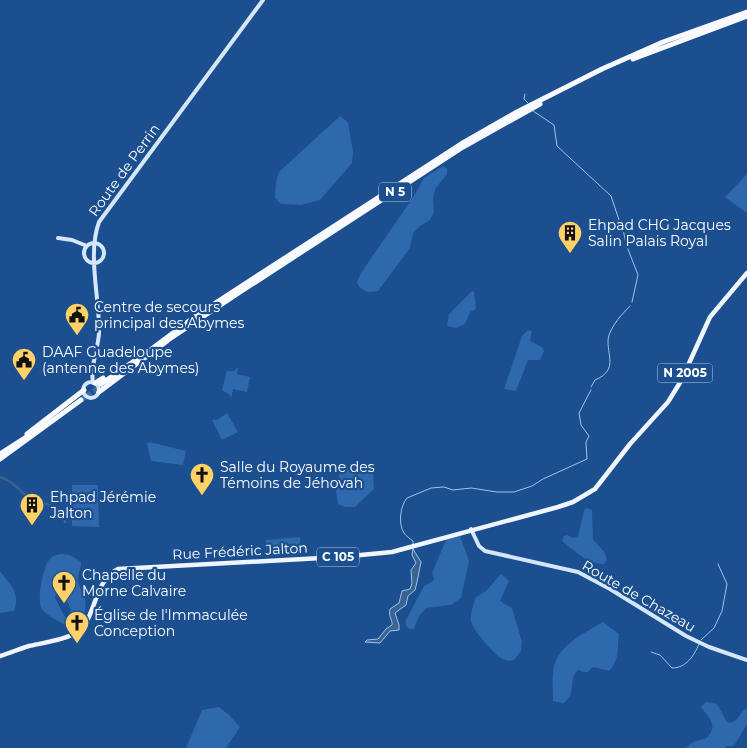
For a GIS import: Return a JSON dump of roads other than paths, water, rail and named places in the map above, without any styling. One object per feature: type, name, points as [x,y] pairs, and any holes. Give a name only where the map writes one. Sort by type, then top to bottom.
[{"type":"highway","name":"N 5","points":[[170,337],[205,309],[461,144],[516,112],[602,69],[747,12]]},
{"type":"highway","name":"N 5","points":[[98,384],[387,196],[518,115],[619,65],[664,46],[747,16]]},
{"type":"highway","points":[[99,392],[170,337]]},
{"type":"highway","points":[[0,454],[22,442],[84,390]]},
{"type":"highway","points":[[22,442],[30,441],[89,398]]},
{"type":"highway","points":[[0,459],[80,399]]},
{"type":"main road","name":"Route de Perrin","points":[[98,384],[93,368],[99,334],[95,244],[100,222],[109,207],[263,0]]},
{"type":"main road","points":[[58,238],[76,242],[87,246],[95,244],[101,246],[104,253],[102,259],[95,263],[86,259],[84,251],[76,242]]},
{"type":"main road","points":[[84,251],[87,246]]},
{"type":"main road","name":"N 2005","points":[[471,530],[572,502],[595,489],[630,444],[676,392],[710,316],[747,273]]},
{"type":"main road","points":[[87,384],[98,384],[99,392],[96,397],[89,398],[86,396],[84,390],[87,384]]},
{"type":"main road","name":"Rue Frédéric Jalton","points":[[0,656],[75,634],[88,617],[103,584],[112,573],[122,568],[355,556],[392,552],[412,548],[471,530]]},
{"type":"main road","name":"Route de Chazeau","points":[[471,530],[482,550],[578,572],[612,590],[668,626],[703,645],[747,660]]},
{"type":"waterway","points":[[525,94],[524,99],[528,103]]},
{"type":"waterway","points":[[533,111],[554,125],[557,146],[611,196],[619,220]]},
{"type":"waterway","points":[[620,222],[638,275],[632,302]]},
{"type":"waterway","points":[[591,387],[595,380],[603,376],[610,365],[609,335],[615,323],[630,306]]},
{"type":"waterway","points":[[413,549],[413,541],[405,534],[400,520],[401,510],[407,498],[431,488],[444,487],[453,490],[471,488],[497,492],[514,492],[532,486],[587,459],[586,442],[589,436],[581,425],[579,413],[591,390]]},
{"type":"waterway","points":[[0,477],[11,482],[33,500],[52,506]]},
{"type":"waterway","points":[[55,508],[62,510],[65,522]]},
{"type":"waterway","points":[[701,640],[714,628],[722,611],[727,584],[718,564]]},
{"type":"waterway","points":[[651,652],[660,655],[672,668],[685,664],[695,653],[699,644]]},
{"type":"tunnel","points":[[81,400],[102,385]]},
{"type":"place","name":"Ehpad CHG Jacques Salin Palais Royal","points":[[570,254]]},
{"type":"place","name":"Centre de secours principal des Abymes","points":[[77,336]]},
{"type":"place","name":"DAAF Guadeloupe (antenne des Abymes)","points":[[24,381]]},
{"type":"place","name":"Salle du Royaume des Témoins de Jéhovah","points":[[202,496]]},
{"type":"place","name":"Ehpad Jérémie Jalton","points":[[32,526]]},
{"type":"place","name":"Chapelle du Morne Calvaire","points":[[64,604]]},
{"type":"place","name":"Église de l'Immaculée Conception","points":[[77,644]]}]
